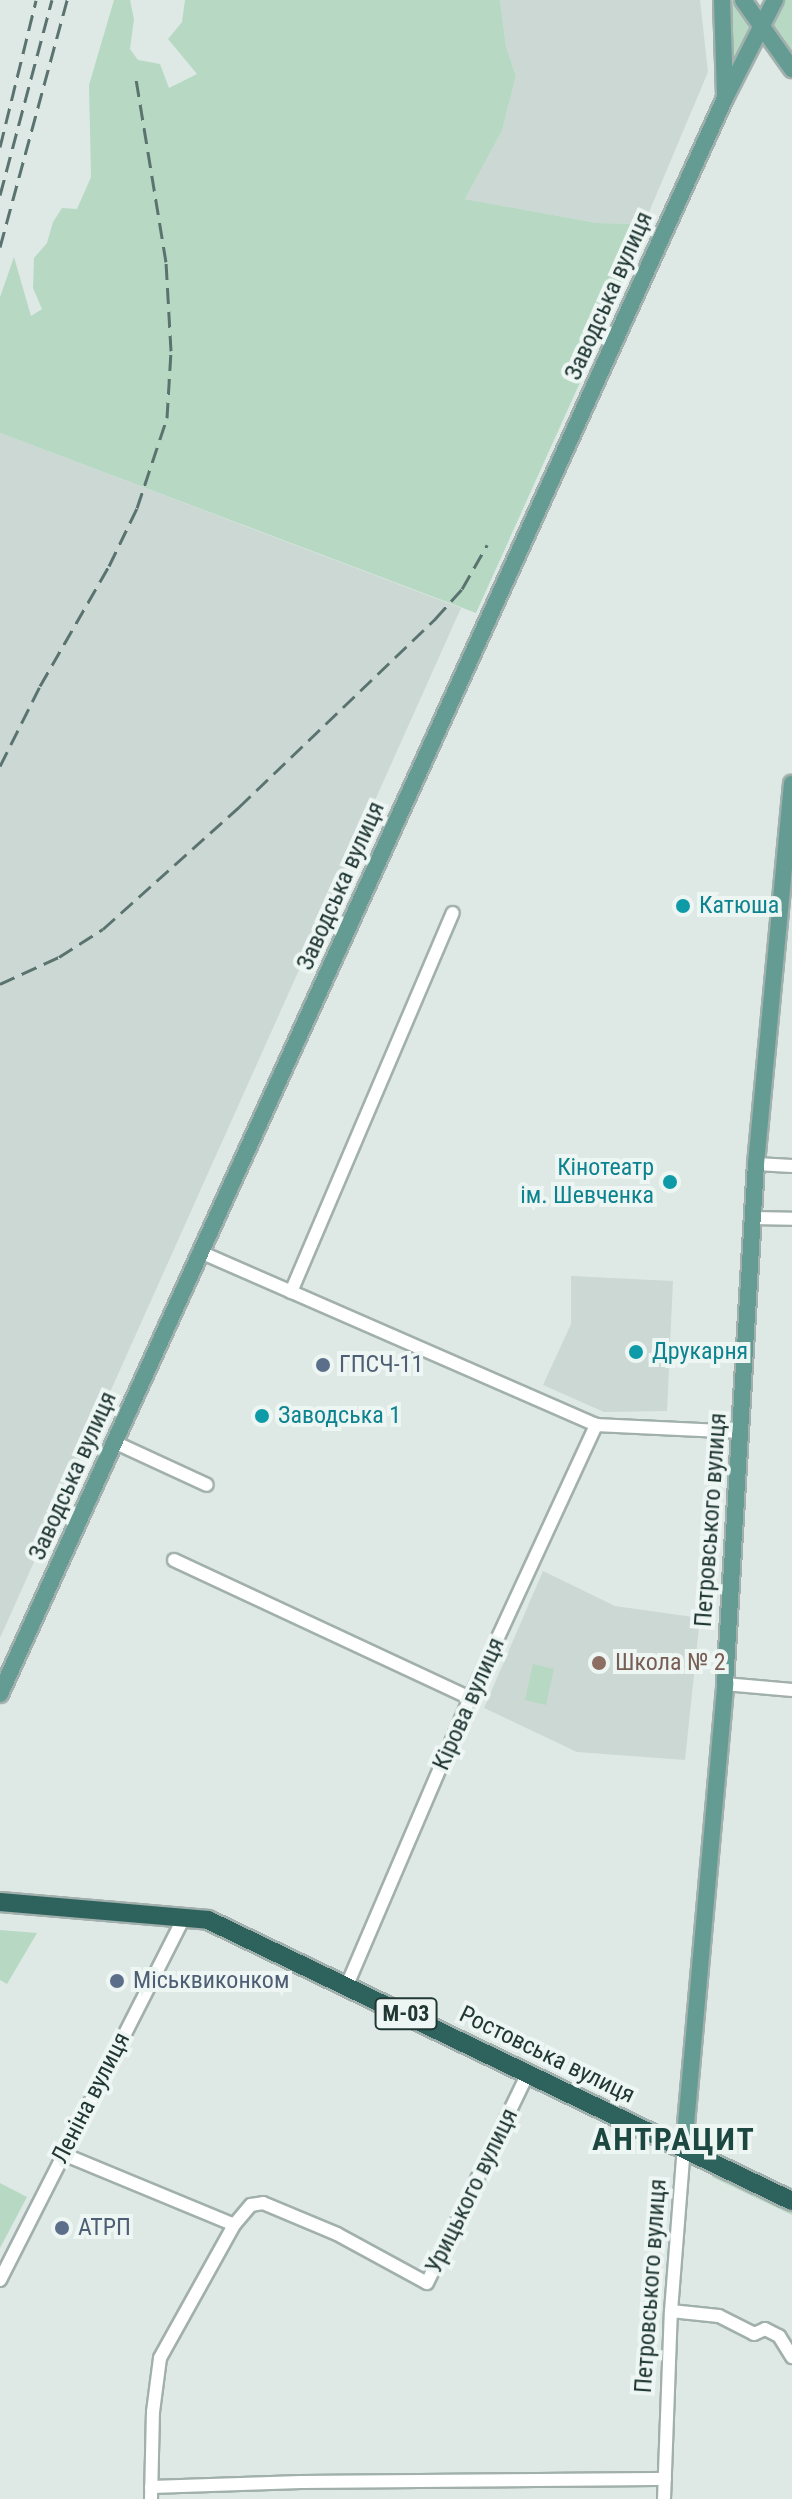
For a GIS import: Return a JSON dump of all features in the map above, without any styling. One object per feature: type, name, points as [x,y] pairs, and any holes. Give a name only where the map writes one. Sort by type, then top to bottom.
[{"type":"highway","name":"Ростовська вулиця","points":[[0,1902],[208,1920],[792,2201]]},
{"type":"main road","points":[[722,0],[725,98]]},
{"type":"main road","points":[[743,0],[792,69]]},
{"type":"main road","name":"Заводська вулиця","points":[[0,1694],[725,98],[775,0]]},
{"type":"main road","name":"Петровського вулиця","points":[[684,2147],[725,1684],[756,1164],[792,784]]},
{"type":"street","points":[[291,1292],[453,913]]},
{"type":"street","points":[[756,1164],[792,1166]]},
{"type":"street","points":[[753,1218],[792,1219]]},
{"type":"street","points":[[200,1252],[596,1425],[742,1432]]},
{"type":"street","name":"Кірова вулиця","points":[[347,1985],[470,1698],[596,1425]]},
{"type":"street","points":[[114,1442],[207,1485]]},
{"type":"street","points":[[174,1560],[470,1698]]},
{"type":"street","points":[[725,1684],[792,1690]]},
{"type":"street","name":"Леніна вулиця","points":[[0,2280],[184,1918]]},
{"type":"street","name":"Урицького вулиця","points":[[234,2225],[251,2205],[263,2203],[337,2234],[427,2283],[528,2073]]},
{"type":"street","name":"Петровського вулиця","points":[[664,2499],[671,2311],[684,2147]]},
{"type":"street","points":[[63,2154],[234,2225],[160,2358],[153,2412],[151,2493],[301,2482],[665,2479]]},
{"type":"street","points":[[671,2311],[719,2316],[754,2334],[765,2329],[779,2336],[792,2357]]},
{"type":"shaded area","points":[[500,0],[700,0],[708,72],[644,224],[597,223],[465,199],[502,131],[516,76],[506,46]]},
{"type":"shaded area","points":[[0,433],[461,608],[0,1638]]},
{"type":"shaded area","points":[[571,1276],[673,1281],[667,1411],[604,1412],[543,1385],[571,1324]]},
{"type":"shaded area","name":"Школа № 2","points":[[543,1571],[615,1606],[700,1618],[685,1760],[577,1752],[484,1708]]},
{"type":"green space","points":[[114,0],[130,0],[134,19],[130,49],[138,60],[160,64],[169,88],[197,74],[168,39],[182,22],[185,0],[500,0],[506,46],[516,76],[502,131],[465,199],[597,223],[644,224],[642,245],[476,613],[0,433],[0,297],[14,257],[31,316],[42,309],[33,288],[34,258],[47,243],[53,222],[62,208],[77,209],[91,177],[89,85]]},
{"type":"green space","points":[[727,0],[737,0],[756,24],[729,77]]},
{"type":"green space","points":[[780,0],[792,0],[792,59],[768,23]]},
{"type":"green space","points":[[533,1664],[554,1669],[546,1705],[525,1700]]},
{"type":"green space","points":[[0,1930],[37,1933],[7,1984],[0,1980]]},
{"type":"green space","points":[[715,2171],[792,2209],[792,2215],[712,2177]]},
{"type":"green space","points":[[0,2183],[27,2197],[0,2248]]},
{"type":"railway","points":[[0,147],[36,0]]},
{"type":"railway","points":[[0,195],[52,0]]},
{"type":"railway","points":[[0,247],[67,0]]},
{"type":"railway","points":[[0,766],[40,686],[109,566],[137,508],[167,418],[171,351],[166,262],[136,78]]},
{"type":"railway","points":[[0,984],[59,957],[103,929],[239,807],[435,619],[462,589],[487,545]]},
{"type":"place","name":"Катюша","points":[[683,906]]},
{"type":"place","name":"Кінотеатр ім. Шевченка","points":[[670,1182]]},
{"type":"place","name":"Друкарня","points":[[636,1352]]},
{"type":"place","name":"ГПСЧ-11","points":[[323,1365]]},
{"type":"place","name":"Заводська 1","points":[[262,1416]]},
{"type":"place","name":"Школа № 2","points":[[599,1663]]},
{"type":"place","name":"Міськвиконком","points":[[117,1981]]},
{"type":"place","name":"АТРП","points":[[62,2228]]},
{"type":"district","name":"АНТРАЦИТ","points":[[674,2139]]}]
